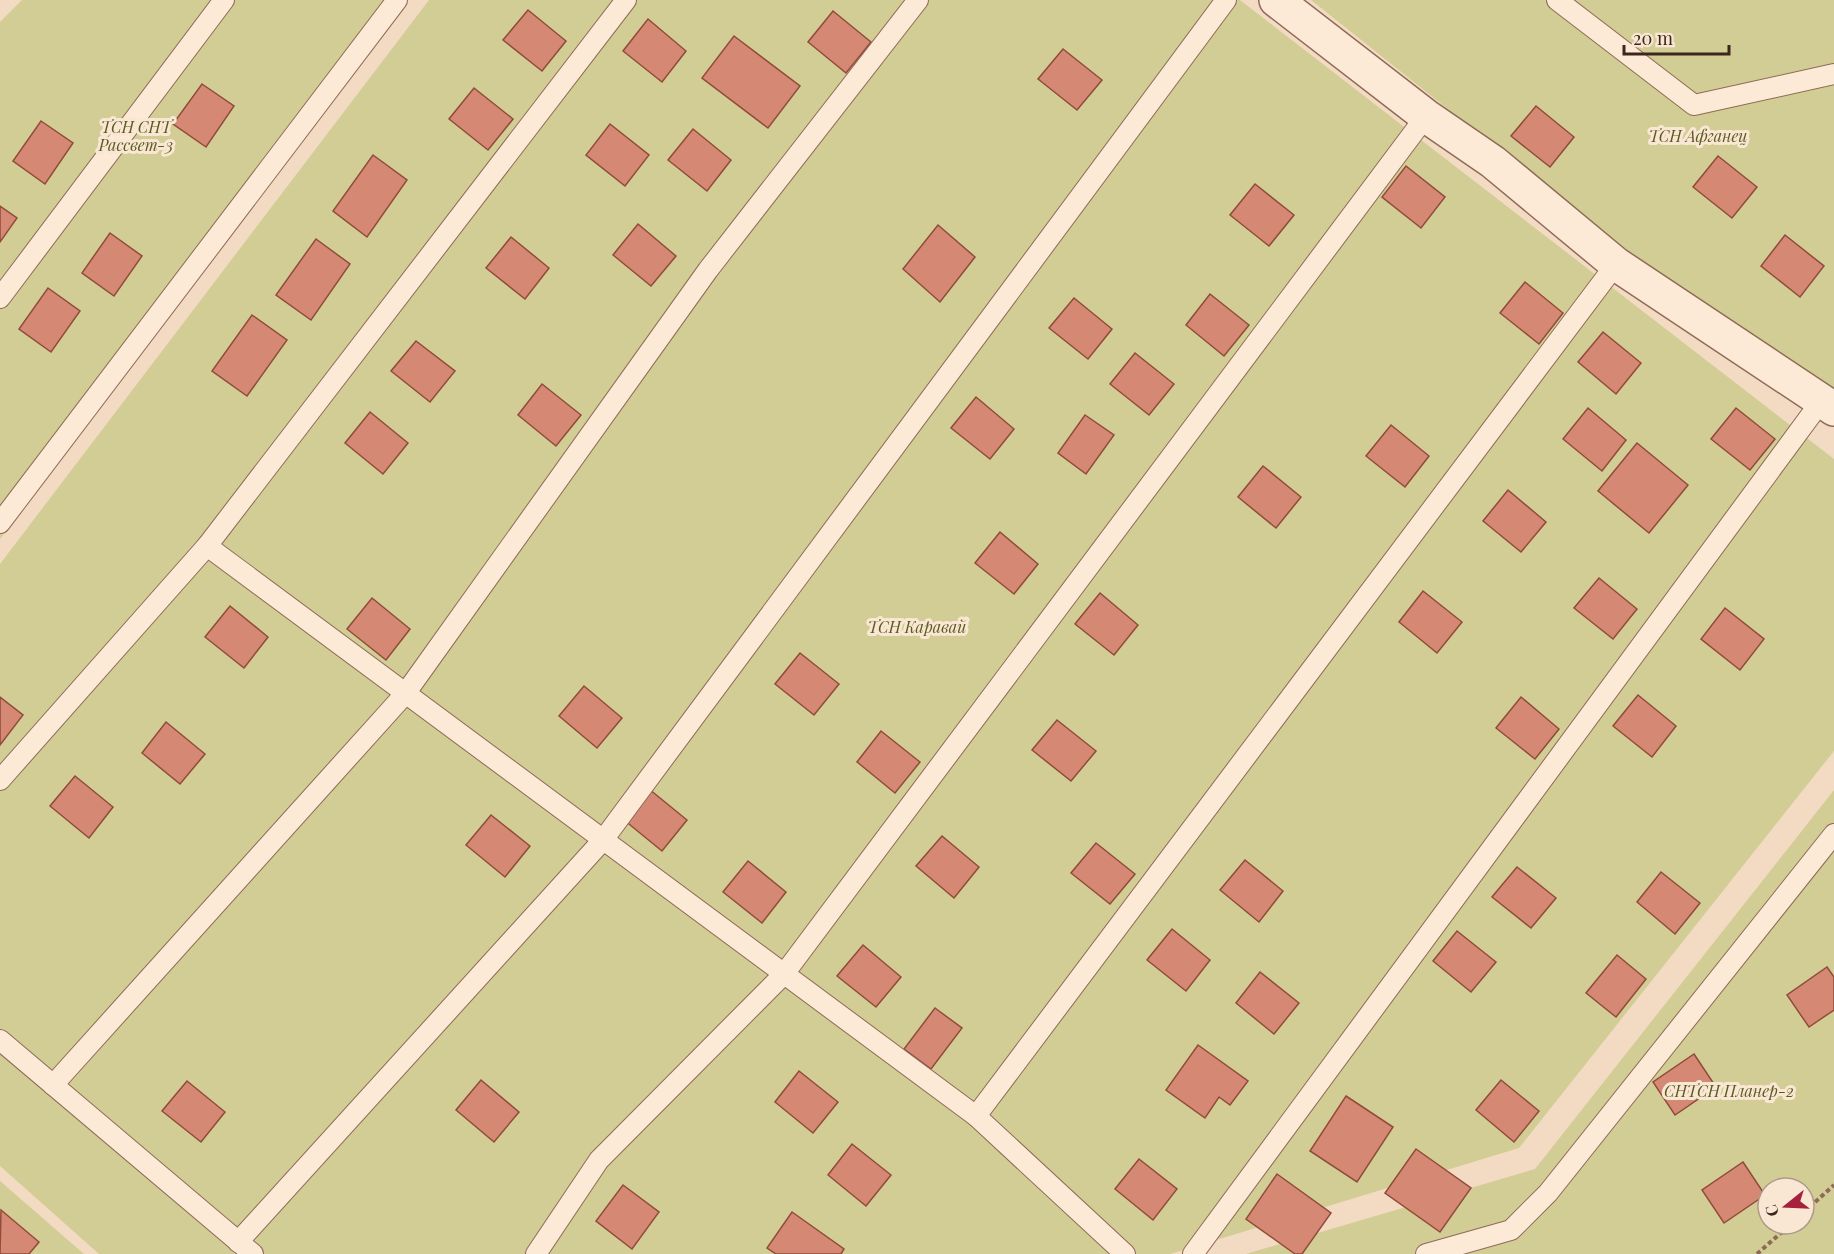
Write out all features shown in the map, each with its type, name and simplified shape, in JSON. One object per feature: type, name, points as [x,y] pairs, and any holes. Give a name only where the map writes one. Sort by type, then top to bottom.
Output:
[{"type":"street","points":[[1276,0],[1426,116],[1493,162],[1616,264],[1828,405]]},
{"type":"lane","points":[[0,298],[224,0]]},
{"type":"lane","points":[[0,523],[397,0]]},
{"type":"lane","points":[[0,780],[207,546],[626,0]]},
{"type":"lane","points":[[52,1085],[405,694],[708,270],[918,0]]},
{"type":"lane","points":[[0,1041],[245,1248],[603,840],[1227,0]]},
{"type":"lane","points":[[1557,0],[1694,105],[1834,75]]},
{"type":"lane","points":[[536,1254],[599,1160],[784,974],[1426,116]]},
{"type":"lane","points":[[976,1116],[1616,264]]},
{"type":"lane","points":[[1193,1254],[1828,405]]},
{"type":"lane","points":[[207,546],[976,1116],[1125,1254]]},
{"type":"lane","points":[[1426,1254],[1510,1230],[1548,1193],[1834,834]]},
{"type":"path","points":[[1816,1201],[1834,1185]]},
{"type":"path","points":[[1757,1254],[1777,1236]]},
{"type":"green space","name":"ТСН СНТ Рассвет-3","points":[[22,0],[408,0],[0,539],[0,22]]},
{"type":"green space","name":"ТСН Каравай","points":[[429,0],[1240,0],[1834,459],[1834,751],[1519,1148],[1170,1254],[99,1254],[0,1166],[0,564]]},
{"type":"green space","name":"ТСН Афганец","points":[[1311,0],[1834,0],[1834,417]]},
{"type":"green space","name":"СНТСН Планер-2","points":[[1834,790],[1834,1254],[1246,1254],[1535,1169]]},
{"type":"green space","points":[[0,1181],[84,1254],[0,1254]]},
{"type":"building","points":[[528,10],[566,41],[542,71],[503,40]]},
{"type":"building","points":[[833,11],[871,42],[846,73],[808,42]]},
{"type":"building","points":[[648,19],[686,51],[662,82],[623,51]]},
{"type":"building","points":[[734,36],[800,86],[768,128],[702,78]]},
{"type":"building","points":[[1063,49],[1102,80],[1077,110],[1038,79]]},
{"type":"building","points":[[202,84],[234,106],[206,147],[173,124]]},
{"type":"building","points":[[474,88],[513,119],[488,150],[449,119]]},
{"type":"building","points":[[1536,106],[1574,137],[1550,167],[1511,136]]},
{"type":"building","points":[[41,121],[73,143],[45,184],[13,161]]},
{"type":"building","points":[[610,124],[649,155],[625,186],[586,155]]},
{"type":"building","points":[[693,129],[731,160],[707,191],[668,160]]},
{"type":"building","points":[[373,155],[407,180],[367,237],[333,211]]},
{"type":"building","points":[[1718,156],[1757,187],[1732,218],[1693,187]]},
{"type":"building","points":[[1406,166],[1445,197],[1421,228],[1382,197]]},
{"type":"building","points":[[1255,184],[1294,215],[1269,246],[1230,215]]},
{"type":"building","points":[[0,206],[17,218],[0,242]]},
{"type":"building","points":[[638,224],[676,256],[651,286],[613,255]]},
{"type":"building","points":[[938,225],[975,257],[940,302],[903,269]]},
{"type":"building","points":[[110,233],[142,256],[114,296],[82,273]]},
{"type":"building","points":[[1785,235],[1824,266],[1800,297],[1761,266]]},
{"type":"building","points":[[511,237],[549,268],[525,299],[486,268]]},
{"type":"building","points":[[316,239],[350,264],[311,320],[276,295]]},
{"type":"building","points":[[1525,282],[1563,313],[1539,344],[1500,313]]},
{"type":"building","points":[[48,288],[80,311],[51,352],[19,329]]},
{"type":"building","points":[[1210,294],[1249,325],[1224,356],[1186,325]]},
{"type":"building","points":[[1074,298],[1112,329],[1088,359],[1049,328]]},
{"type":"building","points":[[252,315],[287,340],[247,396],[212,371]]},
{"type":"building","points":[[1603,332],[1641,363],[1616,394],[1578,362]]},
{"type":"building","points":[[416,341],[455,371],[430,402],[391,371]]},
{"type":"building","points":[[1135,353],[1174,384],[1149,415],[1110,384]]},
{"type":"building","points":[[542,384],[581,415],[556,446],[518,415]]},
{"type":"building","points":[[976,397],[1014,429],[990,459],[951,428]]},
{"type":"building","points":[[1588,408],[1626,440],[1602,471],[1563,439]]},
{"type":"building","points":[[1736,408],[1775,439],[1750,470],[1711,439]]},
{"type":"building","points":[[370,412],[408,443],[383,474],[345,443]]},
{"type":"building","points":[[1085,415],[1114,435],[1086,474],[1058,453]]},
{"type":"building","points":[[1391,425],[1429,456],[1405,487],[1366,456]]},
{"type":"building","points":[[1637,443],[1688,485],[1649,533],[1598,491]]},
{"type":"building","points":[[1263,466],[1301,497],[1276,528],[1238,497]]},
{"type":"building","points":[[1508,490],[1546,522],[1521,552],[1483,521]]},
{"type":"building","points":[[1000,532],[1038,564],[1014,594],[975,563]]},
{"type":"building","points":[[1599,578],[1637,609],[1613,639],[1574,608]]},
{"type":"building","points":[[1423,591],[1462,622],[1437,653],[1399,622]]},
{"type":"building","points":[[1100,593],[1138,625],[1114,655],[1075,624]]},
{"type":"building","points":[[372,598],[410,629],[386,660],[347,629]]},
{"type":"building","points":[[230,606],[268,637],[244,668],[205,637]]},
{"type":"building","points":[[1725,608],[1764,639],[1740,670],[1701,639]]},
{"type":"building","points":[[800,653],[839,684],[814,715],[775,684]]},
{"type":"building","points":[[584,686],[622,718],[597,748],[559,716]]},
{"type":"building","points":[[1638,695],[1676,726],[1652,757],[1613,726]]},
{"type":"building","points":[[0,697],[23,715],[0,745]]},
{"type":"building","points":[[1521,697],[1559,729],[1535,759],[1496,728]]},
{"type":"building","points":[[1057,720],[1096,751],[1071,781],[1032,750]]},
{"type":"building","points":[[166,722],[205,754],[180,784],[142,753]]},
{"type":"building","points":[[881,731],[920,762],[895,793],[857,762]]},
{"type":"building","points":[[75,776],[113,807],[89,838],[50,806]]},
{"type":"building","points":[[649,789],[687,820],[662,851],[624,820]]},
{"type":"building","points":[[491,815],[530,846],[505,877],[466,845]]},
{"type":"building","points":[[942,836],[979,867],[954,898],[916,866]]},
{"type":"building","points":[[1096,843],[1135,874],[1110,904],[1071,873]]},
{"type":"building","points":[[1245,860],[1283,891],[1259,922],[1220,890]]},
{"type":"building","points":[[748,861],[786,892],[762,923],[723,892]]},
{"type":"building","points":[[1517,867],[1556,898],[1531,928],[1492,897]]},
{"type":"building","points":[[1661,872],[1700,903],[1675,934],[1637,902]]},
{"type":"building","points":[[1172,929],[1210,960],[1186,991],[1147,960]]},
{"type":"building","points":[[1457,931],[1496,962],[1471,992],[1433,961]]},
{"type":"building","points":[[863,945],[901,977],[876,1007],[837,976]]},
{"type":"building","points":[[1617,955],[1646,979],[1616,1017],[1586,993]]},
{"type":"building","points":[[1827,967],[1834,977],[1834,1010],[1809,1027],[1787,995]]},
{"type":"building","points":[[1260,972],[1299,1003],[1274,1034],[1236,1003]]},
{"type":"building","points":[[935,1008],[962,1028],[931,1069],[904,1049]]},
{"type":"building","points":[[1198,1045],[1248,1081],[1230,1105],[1219,1097],[1205,1118],[1166,1090]]},
{"type":"building","points":[[1694,1054],[1716,1087],[1675,1115],[1653,1082]]},
{"type":"building","points":[[799,1071],[838,1102],[813,1133],[775,1102]]},
{"type":"building","points":[[481,1080],[519,1112],[494,1142],[456,1110]]},
{"type":"building","points":[[1501,1080],[1539,1111],[1514,1142],[1476,1110]]},
{"type":"building","points":[[187,1081],[225,1112],[201,1142],[162,1111]]},
{"type":"building","points":[[1346,1096],[1393,1127],[1357,1182],[1310,1151]]},
{"type":"building","points":[[852,1144],[891,1175],[866,1206],[828,1175]]},
{"type":"building","points":[[1416,1149],[1471,1188],[1440,1232],[1385,1193]]},
{"type":"building","points":[[1139,1159],[1177,1189],[1153,1220],[1115,1189]]},
{"type":"building","points":[[1743,1162],[1756,1182],[1756,1201],[1724,1223],[1702,1190]]},
{"type":"building","points":[[1277,1174],[1331,1213],[1302,1254],[1295,1254],[1246,1219]]},
{"type":"building","points":[[623,1185],[659,1212],[632,1249],[596,1221]]},
{"type":"building","points":[[1,1210],[39,1242],[29,1254],[0,1254]]},
{"type":"building","points":[[792,1212],[844,1249],[841,1254],[776,1254],[767,1248]]}]
